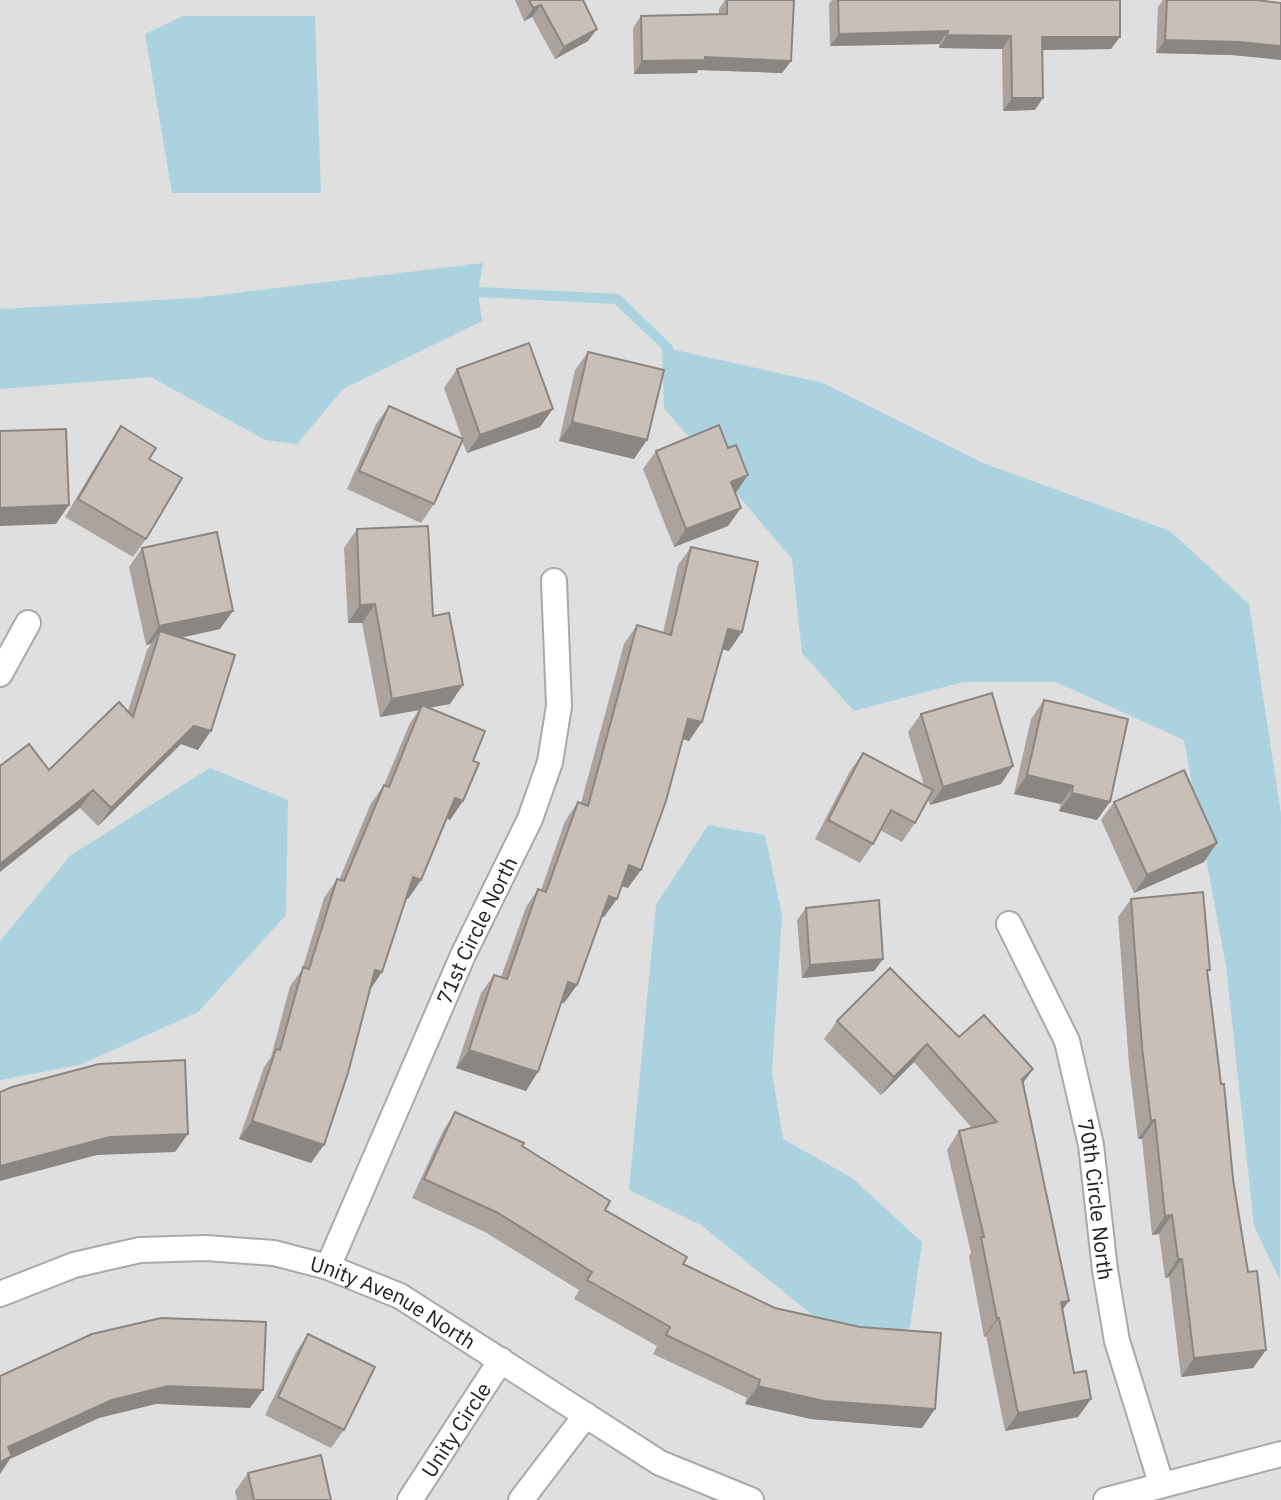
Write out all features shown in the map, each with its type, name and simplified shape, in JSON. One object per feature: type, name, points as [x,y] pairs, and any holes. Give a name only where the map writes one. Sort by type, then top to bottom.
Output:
[{"type":"street","name":"71st Circle North","points":[[328,1267],[468,944],[530,819],[550,762],[559,706],[554,581]]},
{"type":"street","points":[[0,674],[28,623]]},
{"type":"street","name":"70th Circle North","points":[[1009,924],[1067,1041],[1091,1145],[1105,1270],[1117,1341],[1161,1483]]},
{"type":"street","name":"Unity Avenue North","points":[[0,1294],[74,1265],[140,1250],[206,1248],[274,1253],[328,1267],[400,1296],[660,1463],[751,1500]]},
{"type":"street","name":"Unity Circle","points":[[410,1500],[501,1360]]},
{"type":"street","points":[[520,1500],[586,1415]]},
{"type":"street","points":[[1106,1500],[1161,1483],[1281,1454]]},
{"type":"shaded area","points":[[0,0],[1281,0],[1281,1500],[0,1500]]},
{"type":"water","points":[[183,16],[315,16],[321,193],[172,193],[145,34]]},
{"type":"water","points":[[483,263],[478,292],[482,321],[343,389],[297,444],[265,440],[151,377],[0,389],[0,309],[195,298]]},
{"type":"water","points":[[662,347],[823,383],[983,463],[1170,531],[1249,604],[1281,814],[1280,1280],[1254,1226],[1226,966],[1184,740],[1056,682],[963,682],[854,711],[802,653],[792,559],[664,408]]},
{"type":"water","points":[[210,768],[288,800],[286,915],[198,1012],[80,1065],[0,1080],[0,941],[71,855]]},
{"type":"water","points":[[708,825],[765,835],[782,915],[772,1073],[783,1139],[852,1178],[922,1242],[910,1328],[842,1339],[701,1225],[629,1190],[656,905]]},
{"type":"building","points":[[529,0],[583,0],[597,29],[564,47],[541,5],[533,8]]},
{"type":"building","points":[[727,0],[794,0],[791,61],[705,57],[705,60],[642,61],[641,16],[727,14]]},
{"type":"building","points":[[838,0],[1120,0],[1120,37],[1042,37],[1043,98],[1012,98],[1011,36],[947,35],[948,31],[839,34]]},
{"type":"building","points":[[1167,0],[1256,0],[1281,3],[1281,46],[1165,40]]},
{"type":"building","points":[[529,343],[553,409],[480,435],[457,369]]},
{"type":"building","points":[[588,352],[664,370],[647,440],[572,422]]},
{"type":"building","points":[[389,406],[463,439],[434,504],[359,471]]},
{"type":"building","points":[[719,425],[728,448],[736,445],[748,475],[731,482],[741,508],[686,529],[656,451]]},
{"type":"building","points":[[121,426],[156,448],[149,459],[182,478],[146,539],[78,499]]},
{"type":"building","points":[[66,429],[69,505],[0,508],[0,431]]},
{"type":"building","points":[[428,526],[433,616],[449,613],[463,685],[392,699],[375,604],[360,605],[357,529]]},
{"type":"building","points":[[217,532],[233,611],[159,626],[142,548]]},
{"type":"building","points":[[691,547],[758,562],[742,632],[728,629],[702,722],[688,719],[666,801],[641,870],[629,865],[617,899],[609,896],[577,985],[568,982],[538,1072],[469,1050],[494,975],[507,979],[538,889],[546,892],[578,802],[588,806],[637,625],[671,635]]},
{"type":"building","points":[[160,631],[235,655],[211,731],[194,726],[111,808],[93,790],[0,864],[0,766],[29,744],[49,770],[119,702],[133,717]]},
{"type":"building","points":[[992,693],[1013,766],[943,787],[921,714]]},
{"type":"building","points":[[1044,700],[1128,719],[1110,802],[1072,793],[1073,786],[1027,775]]},
{"type":"building","points":[[422,705],[485,731],[473,761],[479,763],[463,801],[455,798],[421,880],[413,877],[382,972],[375,970],[348,1073],[324,1145],[252,1121],[276,1049],[280,1050],[303,967],[309,969],[337,879],[344,881],[384,785],[389,787]]},
{"type":"building","points":[[863,753],[933,790],[915,823],[891,810],[873,844],[828,820]]},
{"type":"building","points":[[1184,770],[1217,843],[1147,875],[1114,802]]},
{"type":"building","points":[[1203,892],[1210,970],[1207,970],[1221,1084],[1224,1084],[1233,1179],[1248,1272],[1257,1271],[1266,1350],[1194,1358],[1182,1259],[1178,1259],[1172,1215],[1165,1216],[1155,1120],[1151,1121],[1142,1047],[1131,899]]},
{"type":"building","points":[[879,900],[883,959],[810,965],[806,908]]},
{"type":"building","points":[[890,968],[959,1037],[984,1015],[1033,1069],[1022,1079],[1069,1301],[1061,1302],[1074,1373],[1086,1371],[1091,1399],[1018,1413],[981,1237],[984,1237],[959,1131],[997,1122],[927,1044],[894,1077],[837,1021]]},
{"type":"building","points":[[185,1060],[188,1134],[110,1137],[0,1166],[0,1092],[99,1064]]},
{"type":"building","points":[[455,1112],[524,1143],[522,1146],[610,1201],[605,1210],[687,1257],[683,1264],[775,1308],[860,1327],[941,1333],[935,1409],[824,1401],[758,1386],[760,1380],[666,1335],[670,1327],[587,1280],[592,1272],[498,1213],[424,1179]]},
{"type":"building","points":[[161,1318],[266,1322],[263,1390],[168,1386],[112,1400],[8,1447],[12,1456],[0,1462],[0,1376],[92,1334]]},
{"type":"building","points":[[308,1334],[375,1367],[344,1430],[278,1397]]},
{"type":"building","points":[[321,1455],[331,1500],[254,1500],[248,1473]]},
{"type":"waterway","points":[[478,292],[617,299],[668,348]]}]
